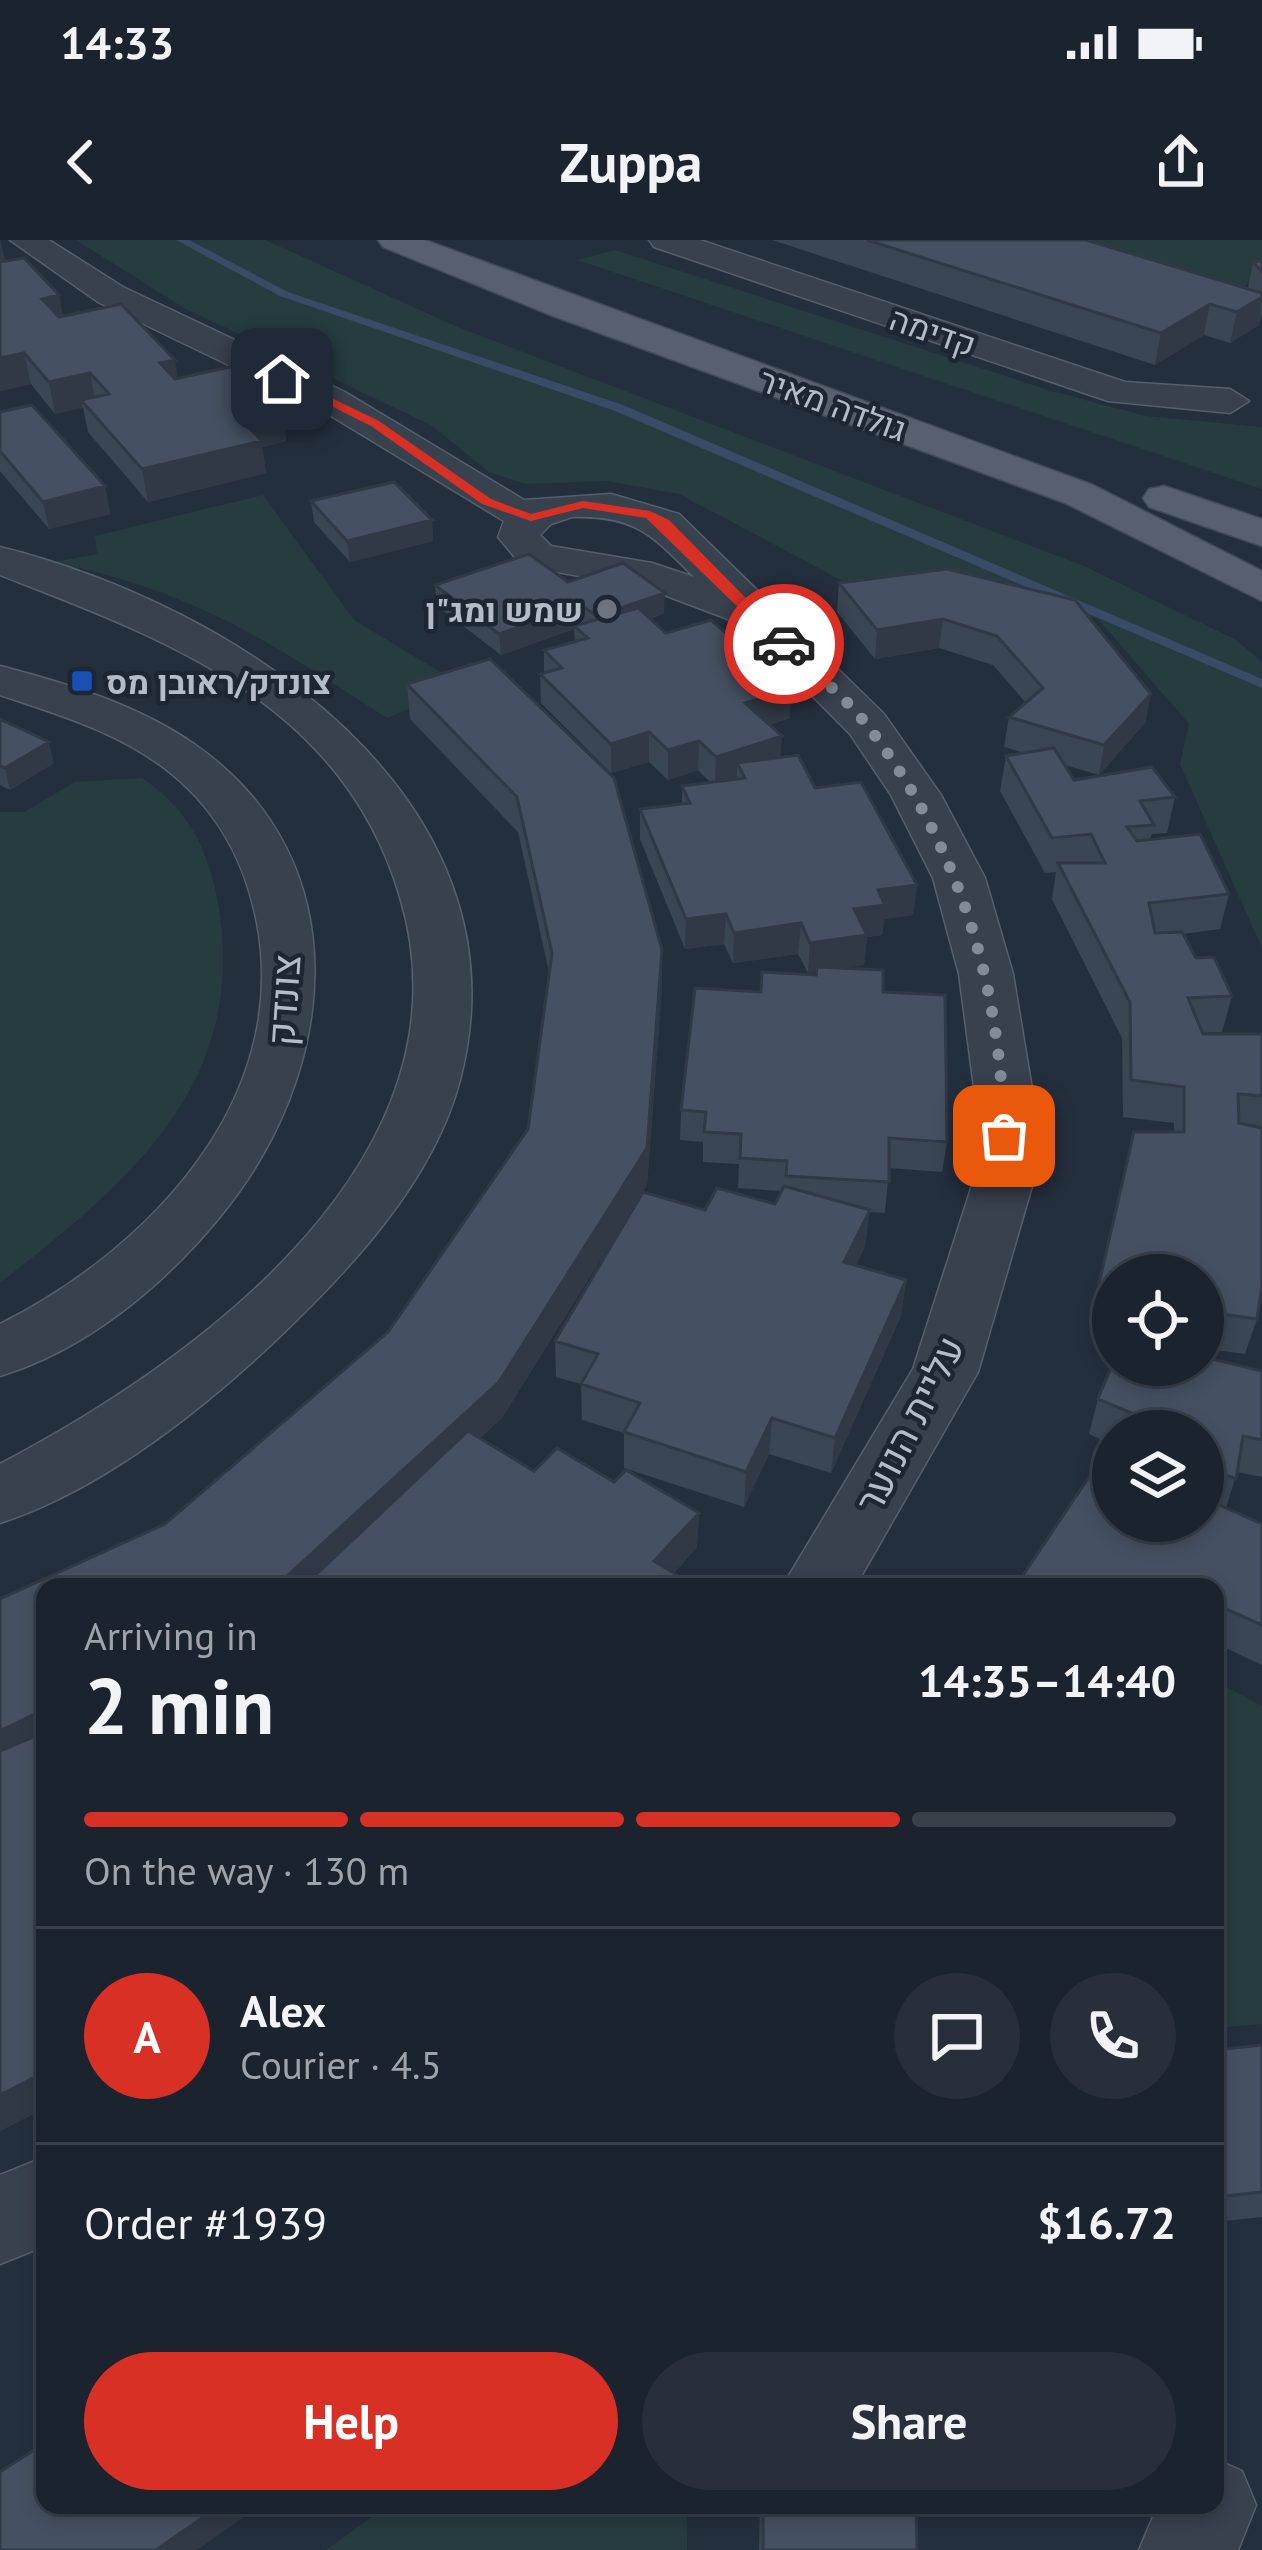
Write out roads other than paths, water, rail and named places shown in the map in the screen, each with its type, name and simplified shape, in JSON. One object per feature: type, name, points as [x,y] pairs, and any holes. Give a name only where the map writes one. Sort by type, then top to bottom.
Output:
[{"type":"main road","name":"גולדה מאיר","points":[[395,240],[566,308],[1079,494],[1254,588]]},
{"type":"main road","name":"גולדה מאיר","points":[[452,240],[1262,533]]},
{"type":"street","points":[[27,240],[112,298],[375,423],[486,502],[531,518]]},
{"type":"street","name":"קדימה","points":[[667,240],[1121,393],[1217,400],[1232,372],[1253,363]]},
{"type":"street","name":"עליית הנוער","points":[[754,614],[652,576],[537,557],[520,537],[531,518],[583,504],[650,515],[664,523],[867,724],[916,795],[959,878],[986,974],[1004,1095],[1005,1176],[946,1372],[823,1578]]},
{"type":"street","points":[[0,560],[186,634],[240,666],[328,734],[407,835],[439,940],[440,1005],[431,1074],[411,1131],[358,1210],[284,1295],[175,1386],[58,1467],[0,1496]]},
{"type":"street","name":"צונדק","points":[[0,680],[143,732],[181,756],[220,793],[272,878],[288,927],[290,982],[286,1039],[270,1095],[187,1216],[82,1307],[0,1352]]},
{"type":"street","points":[[0,2220],[36,2205]]},
{"type":"waterway","points":[[181,240],[284,294],[619,408],[1262,684]]},
{"type":"place","name":"שמש ומג\"ן","points":[[607,609]]},
{"type":"place","name":"צונדק/ראובן מס","points":[[82,681]]}]
